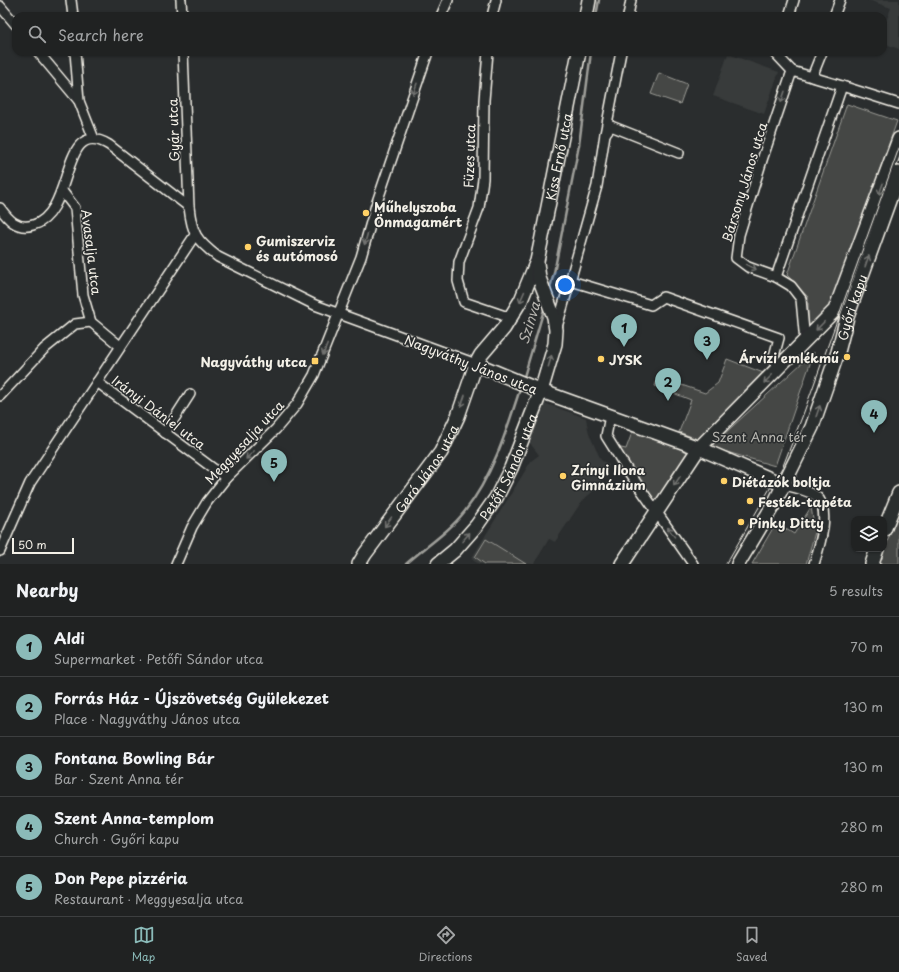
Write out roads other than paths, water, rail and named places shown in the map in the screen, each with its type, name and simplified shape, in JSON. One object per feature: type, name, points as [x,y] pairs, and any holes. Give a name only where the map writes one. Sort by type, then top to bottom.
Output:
[{"type":"street","points":[[72,0],[73,12]]},
{"type":"street","points":[[181,0],[182,12]]},
{"type":"street","points":[[443,12],[448,0]]},
{"type":"street","points":[[493,12],[496,0]]},
{"type":"street","points":[[587,12],[589,0]]},
{"type":"street","points":[[629,12],[631,0]]},
{"type":"street","points":[[790,12],[794,0]]},
{"type":"street","points":[[836,12],[840,0]]},
{"type":"street","points":[[0,6],[12,20]]},
{"type":"street","points":[[41,56],[79,101]]},
{"type":"street","points":[[75,56],[79,101],[94,139]]},
{"type":"street","name":"Gyár utca","points":[[183,56],[189,207]]},
{"type":"street","name":"Meggyesalja utca","points":[[176,564],[192,527],[207,502],[226,478],[276,429],[297,404],[314,375],[361,257],[376,205],[427,56]]},
{"type":"street","name":"Füzes utca","points":[[488,56],[484,100],[483,178],[479,208],[458,262],[458,281],[464,302],[511,318]]},
{"type":"street","name":"Kiss Ernő utca","points":[[476,364],[481,355],[511,318],[522,300],[537,261],[578,56]]},
{"type":"street","points":[[556,330],[597,186],[605,134],[620,56]]},
{"type":"street","points":[[778,56],[792,71],[899,104]]},
{"type":"street","points":[[812,77],[820,56]]},
{"type":"street","name":"Bársony János utca","points":[[792,71],[739,234],[736,258],[748,267],[776,277],[791,286],[801,299],[805,342]]},
{"type":"street","points":[[776,277],[842,86]]},
{"type":"street","points":[[605,134],[611,126],[679,153]]},
{"type":"street","points":[[0,208],[9,220],[27,227],[44,220],[54,208],[62,191],[74,151],[86,140],[94,139],[101,140],[110,145],[189,207]]},
{"type":"street","name":"Győri kapu","points":[[805,342],[835,310],[899,139]]},
{"type":"street","name":"Győri kapu","points":[[738,564],[784,485],[812,427],[838,352],[847,318],[899,173]]},
{"type":"street","name":"Avasalja utca","points":[[62,191],[75,208],[83,295],[91,322]]},
{"type":"street","name":"Nagyváthy János utca","points":[[189,207],[195,235],[204,247],[218,257],[315,305],[476,364],[537,389],[699,448],[784,485]]},
{"type":"street","points":[[0,550],[30,483],[195,235]]},
{"type":"street","name":"Kiss Ernő utca","points":[[537,261],[539,278],[554,317]]},
{"type":"street","points":[[571,281],[651,305],[662,297],[780,338],[773,360],[780,367]]},
{"type":"street","name":"Petőfi Sándor utca","points":[[438,564],[459,545],[476,525],[496,498],[511,468],[537,389],[555,344],[556,330],[554,317]]},
{"type":"street","points":[[0,396],[44,349],[75,324],[91,322],[120,346]]},
{"type":"street","points":[[622,564],[699,448],[805,342]]},
{"type":"street","name":"Geró János utca","points":[[359,564],[441,452],[458,416],[476,364]]},
{"type":"street","name":"Irányi Dániel utca","points":[[96,382],[226,478]]},
{"type":"street","points":[[165,433],[190,394]]},
{"type":"street","points":[[610,416],[606,436],[656,512],[693,564]]},
{"type":"street","points":[[784,485],[816,496],[824,512],[819,546],[814,564]]},
{"type":"street","points":[[887,523],[899,493]]},
{"type":"street","points":[[872,564],[876,552]]},
{"type":"waterway","name":"Szinva","points":[[597,12],[599,0]]},
{"type":"waterway","name":"Szinva","points":[[549,292],[579,145],[590,56]]},
{"type":"waterway","name":"Szinva","points":[[523,380],[545,306]]},
{"type":"waterway","name":"Szinva","points":[[406,564],[452,526],[475,497],[484,483],[498,452],[521,386]]},
{"type":"tram line","points":[[726,564],[783,466],[804,412],[899,148]]},
{"type":"place","name":"Műhelyszoba Önmagamért","points":[[366,213]]},
{"type":"place","name":"Gumiszerviz és autómosó","points":[[248,247]]},
{"type":"place","name":"Aldi","points":[[624,347]]},
{"type":"place","name":"Árvízi emlékmű","points":[[847,357]]},
{"type":"place","name":"JYSK","points":[[601,359]]},
{"type":"place","name":"Fontana Bowling Bár","points":[[707,360]]},
{"type":"place","name":"Nagyváthy utca","points":[[315,361]]},
{"type":"place","name":"Forrás Ház - Újszövetség Gyülekezet","points":[[668,401]]},
{"type":"place","name":"Szent Anna-templom","points":[[874,433]]},
{"type":"place","name":"Zrínyi Ilona Gimnázium","points":[[563,476]]},
{"type":"place","name":"Diétázók boltja","points":[[724,481]]},
{"type":"place","name":"Don Pepe pizzéria","points":[[274,482]]},
{"type":"place","name":"Festék-tapéta","points":[[750,501]]},
{"type":"place","name":"Pinky Ditty","points":[[741,522]]},
{"type":"park label","name":"Szent Anna tér","points":[[759,436]]}]
